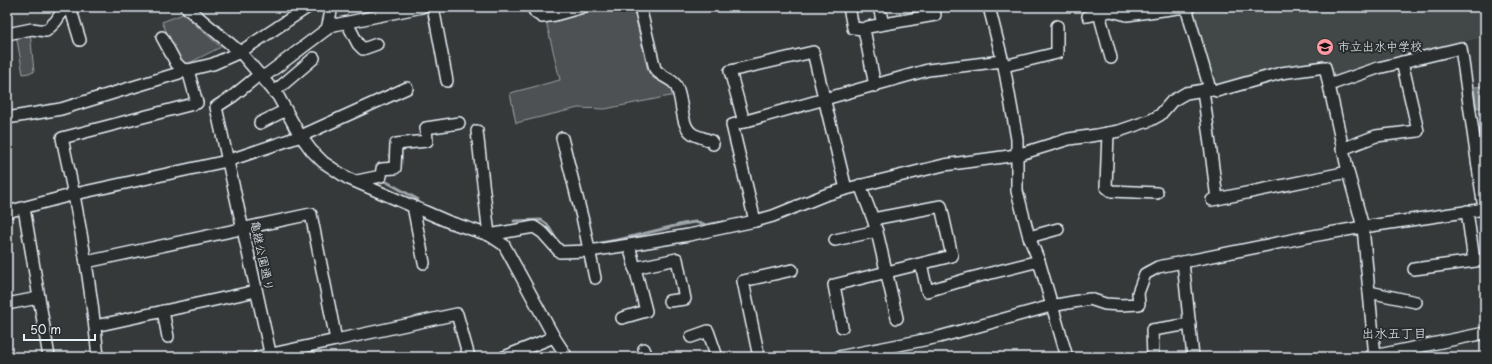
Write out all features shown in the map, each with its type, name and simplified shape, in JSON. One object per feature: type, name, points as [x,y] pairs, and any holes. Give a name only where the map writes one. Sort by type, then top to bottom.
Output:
[{"type":"street","points":[[7,34],[32,29],[46,31],[56,21],[65,7]]},
{"type":"street","points":[[70,7],[80,40]]},
{"type":"street","points":[[186,7],[240,52],[278,96],[301,136],[311,150],[323,162],[342,174],[357,181],[449,222],[488,235],[504,245],[554,337],[567,357]]},
{"type":"street","points":[[7,118],[61,109],[179,73],[185,69],[213,64],[240,52],[308,7]]},
{"type":"street","points":[[327,29],[332,7]]},
{"type":"street","points":[[98,357],[86,262],[75,194],[62,138],[197,103],[216,107],[239,92],[260,75],[266,76],[334,25],[422,7]]},
{"type":"street","points":[[433,7],[447,81]]},
{"type":"street","points":[[532,7],[536,13],[542,17],[555,15],[582,7]]},
{"type":"street","points":[[640,7],[655,69],[660,75],[669,79],[674,84],[678,92],[684,119],[688,129],[693,134],[711,140],[713,144]]},
{"type":"street","points":[[849,7],[853,28],[864,29],[883,24],[935,15],[933,7]]},
{"type":"street","points":[[879,7],[883,24]]},
{"type":"street","points":[[989,7],[1003,63],[1017,139],[1017,191],[1029,237],[1039,261],[1067,357]]},
{"type":"street","points":[[1088,16],[1111,11],[1127,15],[1186,7],[1207,89],[1214,200],[1348,172]]},
{"type":"street","points":[[1099,13],[1111,58]]},
{"type":"street","points":[[347,23],[358,44],[363,49],[377,44]]},
{"type":"street","points":[[755,221],[732,124],[875,86],[928,70],[1003,63],[1057,54],[1057,26]]},
{"type":"street","points":[[864,29],[875,86]]},
{"type":"street","points":[[162,38],[176,63],[185,69],[197,103]]},
{"type":"street","points":[[838,357],[860,355],[939,337],[1051,306],[1090,299],[1105,304],[1139,304],[1138,293],[1145,274],[1158,267],[1363,227],[1485,209],[1461,48],[1378,68],[1329,85]]},
{"type":"street","points":[[744,122],[730,71],[813,52],[846,189]]},
{"type":"street","points":[[274,92],[314,58]]},
{"type":"street","points":[[1342,149],[1376,136],[1418,131],[1402,62]]},
{"type":"street","points":[[488,235],[534,227],[543,233],[560,252],[589,251],[755,221],[860,185],[944,165],[1017,155],[1069,139],[1108,133],[1151,120],[1160,115],[1172,102],[1186,94],[1207,89],[1217,91],[1281,73],[1325,67],[1342,149],[1363,227],[1373,356],[1485,333]]},
{"type":"street","points":[[7,212],[75,194],[227,161],[301,136],[407,88]]},
{"type":"street","name":"亀継公園通り","points":[[216,107],[271,356]]},
{"type":"street","points":[[260,123],[286,110]]},
{"type":"street","points":[[357,181],[381,176],[382,169],[395,168],[396,144],[427,141],[426,128],[459,124]]},
{"type":"street","points":[[477,132],[488,235]]},
{"type":"street","points":[[1108,133],[1106,187],[1110,191],[1157,193]]},
{"type":"street","points":[[562,138],[583,221],[595,278]]},
{"type":"street","points":[[860,185],[874,219],[897,318]]},
{"type":"street","points":[[413,206],[424,263]]},
{"type":"street","points":[[842,327],[834,285],[952,256],[941,206],[874,219]]},
{"type":"street","points":[[24,208],[49,357]]},
{"type":"street","points":[[1414,269],[1478,260],[1467,211]]},
{"type":"street","points":[[86,262],[311,214],[336,340]]},
{"type":"street","points":[[1029,237],[1058,229]]},
{"type":"street","points":[[835,240],[877,231]]},
{"type":"street","points":[[622,318],[646,311],[628,245]]},
{"type":"street","points":[[634,268],[678,259],[685,299],[669,301]]},
{"type":"street","points":[[920,264],[927,291],[1039,261]]},
{"type":"street","points":[[1183,262],[1193,357]]},
{"type":"street","points":[[759,357],[743,281],[792,270]]},
{"type":"street","points":[[95,326],[256,291]]},
{"type":"street","points":[[1369,292],[1416,302]]},
{"type":"street","points":[[7,304],[38,298]]},
{"type":"street","points":[[163,311],[168,337]]},
{"type":"street","points":[[258,357],[271,356],[336,340],[457,314],[469,357]]},
{"type":"street","points":[[1153,357],[1152,330],[1190,324]]},
{"type":"street","points":[[691,337],[708,331],[717,357]]},
{"type":"street","points":[[504,357],[554,337]]},
{"type":"shaded area","points":[[607,7],[633,7],[648,71],[653,78],[669,85],[675,95],[605,109],[578,108],[516,123],[510,93],[560,80],[546,21]]},
{"type":"shaded area","name":"市立出水中学校","points":[[1191,7],[1485,7],[1485,37],[1457,43],[1437,51],[1332,81],[1328,64],[1216,86],[1196,27]]},
{"type":"shaded area","points":[[183,14],[221,47],[187,64],[180,62],[162,22]]},
{"type":"shaded area","points":[[30,31],[34,72],[23,74],[16,34]]},
{"type":"shaded area","points":[[1484,86],[1485,107],[1477,108],[1474,87]]},
{"type":"waterway","points":[[288,126],[296,141],[303,147]]},
{"type":"waterway","points":[[375,183],[385,181],[417,199]]},
{"type":"waterway","points":[[514,221],[541,220],[547,224],[557,241]]},
{"type":"waterway","points":[[590,245],[683,224],[695,222],[706,225],[723,222]]},
{"type":"waterway","points":[[460,231],[479,237]]},
{"type":"place","name":"市立出水中学校","points":[[1325,47]]},
{"type":"district","name":"出水五丁目","points":[[1394,333]]}]
